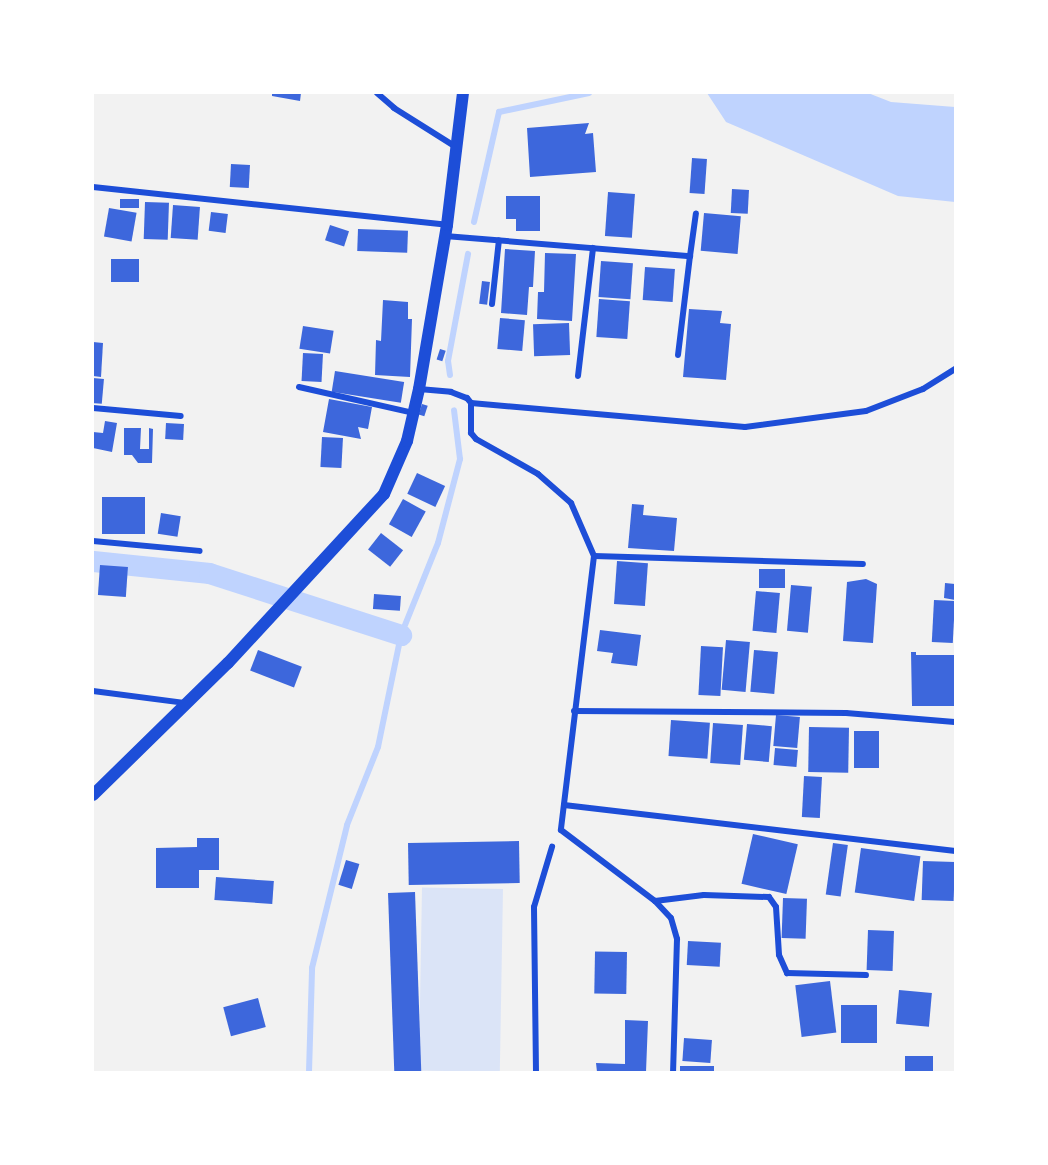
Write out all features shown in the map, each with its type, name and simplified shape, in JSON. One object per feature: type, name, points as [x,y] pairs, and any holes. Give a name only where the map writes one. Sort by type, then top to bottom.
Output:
[{"type":"main road","points":[[93,795],[228,663],[286,597],[384,494],[407,441],[419,389],[446,231],[463,93]]},
{"type":"street","points":[[377,93],[394,108],[457,148]]},
{"type":"street","points":[[93,187],[446,231],[499,240],[690,256]]},
{"type":"street","points":[[678,355],[696,213]]},
{"type":"street","points":[[492,304],[499,240]]},
{"type":"street","points":[[578,376],[593,248]]},
{"type":"street","points":[[419,389],[463,395],[471,403],[745,427],[866,411],[923,389],[955,369]]},
{"type":"street","points":[[299,387],[414,413]]},
{"type":"street","points":[[471,403],[471,433],[476,439],[538,474],[571,502],[594,556],[561,830],[655,901],[671,918],[676,939],[673,1072]]},
{"type":"street","points":[[93,408],[182,416]]},
{"type":"street","points":[[93,541],[200,551]]},
{"type":"street","points":[[594,556],[863,564]]},
{"type":"street","points":[[93,691],[186,703]]},
{"type":"street","points":[[574,711],[846,713],[955,722]]},
{"type":"street","points":[[564,805],[955,851]]},
{"type":"street","points":[[536,1072],[538,1034],[534,907],[552,847]]},
{"type":"street","points":[[655,901],[704,895],[769,897],[776,907],[779,955],[787,973],[866,975]]},
{"type":"shaded area","points":[[422,888],[503,889],[500,1072],[419,1071]]},
{"type":"water","points":[[707,93],[868,93],[891,102],[955,107],[955,202],[898,196],[726,122]]},
{"type":"building","points":[[272,93],[301,93],[300,101],[272,96]]},
{"type":"building","points":[[589,123],[585,134],[593,133],[596,172],[530,177],[527,128]]},
{"type":"building","points":[[692,158],[707,159],[705,194],[690,193]]},
{"type":"building","points":[[231,164],[250,165],[249,188],[230,187]]},
{"type":"building","points":[[732,189],[749,190],[748,214],[731,213]]},
{"type":"building","points":[[608,192],[635,194],[632,238],[605,236]]},
{"type":"building","points":[[506,196],[540,196],[540,231],[516,231],[516,219],[506,219]]},
{"type":"building","points":[[120,199],[139,199],[139,208],[120,208]]},
{"type":"building","points":[[145,202],[169,203],[168,240],[144,239]]},
{"type":"building","points":[[173,205],[200,207],[198,240],[171,238]]},
{"type":"building","points":[[109,208],[137,213],[132,241],[104,237]]},
{"type":"building","points":[[211,212],[228,214],[226,233],[209,231]]},
{"type":"building","points":[[704,213],[741,216],[738,254],[701,251]]},
{"type":"building","points":[[330,225],[349,231],[344,246],[325,240]]},
{"type":"building","points":[[358,229],[408,231],[407,253],[357,251]]},
{"type":"building","points":[[505,249],[535,251],[533,287],[529,287],[527,315],[501,313]]},
{"type":"building","points":[[545,253],[576,254],[572,321],[537,319],[538,292],[544,292]]},
{"type":"building","points":[[111,259],[139,259],[139,282],[111,282]]},
{"type":"building","points":[[601,261],[633,263],[630,299],[598,297]]},
{"type":"building","points":[[645,267],[675,269],[673,302],[643,300]]},
{"type":"building","points":[[482,281],[490,282],[487,305],[479,304]]},
{"type":"building","points":[[599,299],[630,301],[627,339],[596,337]]},
{"type":"building","points":[[383,300],[408,302],[408,319],[412,319],[410,377],[375,375],[376,340],[381,341]]},
{"type":"building","points":[[689,309],[722,311],[720,323],[731,324],[726,380],[683,377]]},
{"type":"building","points":[[500,318],[525,320],[522,351],[497,349]]},
{"type":"building","points":[[569,323],[570,355],[534,356],[533,324]]},
{"type":"building","points":[[303,326],[334,331],[330,354],[299,349]]},
{"type":"building","points":[[93,342],[103,343],[101,377],[93,376]]},
{"type":"building","points":[[440,349],[446,351],[442,361],[437,359]]},
{"type":"building","points":[[303,353],[323,354],[322,382],[302,381]]},
{"type":"building","points":[[335,371],[404,382],[401,403],[332,392]]},
{"type":"building","points":[[93,378],[104,379],[102,404],[93,403]]},
{"type":"building","points":[[329,399],[372,407],[368,429],[358,427],[361,439],[323,432]]},
{"type":"building","points":[[422,404],[428,406],[424,416],[419,414]]},
{"type":"building","points":[[105,421],[117,423],[112,452],[93,448],[93,432],[103,433]]},
{"type":"building","points":[[166,423],[184,424],[183,440],[165,439]]},
{"type":"building","points":[[124,428],[141,428],[140,449],[149,449],[149,428],[153,429],[152,463],[138,463],[132,455],[124,455]]},
{"type":"building","points":[[322,437],[343,438],[341,468],[320,467]]},
{"type":"building","points":[[417,473],[445,486],[435,507],[407,494]]},
{"type":"building","points":[[102,497],[145,497],[145,534],[102,534]]},
{"type":"building","points":[[403,499],[426,512],[412,537],[389,524]]},
{"type":"building","points":[[632,504],[644,505],[643,515],[677,518],[674,551],[628,548]]},
{"type":"building","points":[[161,513],[181,516],[177,537],[158,534]]},
{"type":"building","points":[[381,533],[403,550],[390,567],[368,550]]},
{"type":"building","points":[[617,561],[648,563],[645,606],[614,604]]},
{"type":"building","points":[[100,565],[128,567],[126,597],[98,595]]},
{"type":"building","points":[[759,569],[785,569],[785,588],[759,588]]},
{"type":"building","points":[[866,579],[877,584],[873,643],[843,641],[847,582]]},
{"type":"building","points":[[945,583],[955,584],[955,600],[944,598]]},
{"type":"building","points":[[791,585],[812,587],[808,633],[787,631]]},
{"type":"building","points":[[756,591],[780,593],[776,633],[753,631]]},
{"type":"building","points":[[374,594],[401,596],[400,611],[373,609]]},
{"type":"building","points":[[934,600],[955,601],[953,643],[932,642]]},
{"type":"building","points":[[600,630],[641,635],[637,666],[611,663],[613,653],[597,651]]},
{"type":"building","points":[[726,640],[750,642],[746,692],[722,690]]},
{"type":"building","points":[[701,646],[723,647],[720,696],[698,695]]},
{"type":"building","points":[[258,650],[302,667],[294,687],[250,671]]},
{"type":"building","points":[[754,650],[778,652],[774,694],[750,692]]},
{"type":"building","points":[[911,652],[916,652],[916,655],[955,655],[955,706],[912,706]]},
{"type":"building","points":[[776,715],[800,717],[797,748],[773,746]]},
{"type":"building","points":[[671,720],[710,723],[707,759],[668,756]]},
{"type":"building","points":[[713,723],[743,725],[740,765],[710,763]]},
{"type":"building","points":[[747,724],[772,726],[769,762],[744,760]]},
{"type":"building","points":[[809,727],[849,728],[848,773],[808,772]]},
{"type":"building","points":[[854,731],[879,731],[879,768],[854,768]]},
{"type":"building","points":[[775,748],[798,750],[796,767],[774,765]]},
{"type":"building","points":[[804,776],[822,777],[820,818],[802,817]]},
{"type":"building","points":[[753,834],[798,844],[786,894],[742,884]]},
{"type":"building","points":[[197,838],[219,838],[219,870],[199,870],[199,888],[156,888],[156,848],[197,847]]},
{"type":"building","points":[[519,841],[520,883],[409,885],[408,843]]},
{"type":"building","points":[[833,843],[848,845],[841,897],[826,894]]},
{"type":"building","points":[[861,848],[920,856],[914,901],[855,893]]},
{"type":"building","points":[[346,860],[359,864],[352,889],[338,885]]},
{"type":"building","points":[[923,861],[955,862],[954,901],[922,900]]},
{"type":"building","points":[[216,877],[274,881],[272,904],[214,900]]},
{"type":"building","points":[[415,892],[421,1072],[394,1072],[388,893]]},
{"type":"building","points":[[783,898],[807,899],[806,939],[782,938]]},
{"type":"building","points":[[868,930],[894,931],[893,971],[867,970]]},
{"type":"building","points":[[688,941],[721,943],[720,967],[687,965]]},
{"type":"building","points":[[595,951],[627,952],[626,994],[594,993]]},
{"type":"building","points":[[830,981],[836,1033],[802,1037],[795,985]]},
{"type":"building","points":[[899,990],[932,993],[929,1027],[896,1024]]},
{"type":"building","points":[[258,998],[266,1027],[231,1036],[223,1007]]},
{"type":"building","points":[[841,1005],[877,1005],[877,1043],[841,1043]]},
{"type":"building","points":[[625,1020],[648,1021],[646,1072],[597,1072],[596,1063],[625,1064]]},
{"type":"building","points":[[684,1038],[712,1040],[710,1063],[682,1061]]},
{"type":"building","points":[[905,1056],[933,1056],[933,1072],[905,1072]]},
{"type":"building","points":[[680,1066],[714,1066],[714,1072],[680,1072]]},
{"type":"waterway","points":[[474,222],[499,112],[589,93]]},
{"type":"waterway","points":[[450,375],[448,361],[468,254]]},
{"type":"waterway","points":[[309,1072],[312,968],[347,825],[378,747],[401,635],[438,543],[460,459],[454,410]]},
{"type":"waterway","points":[[93,561],[209,573],[401,635]]}]
